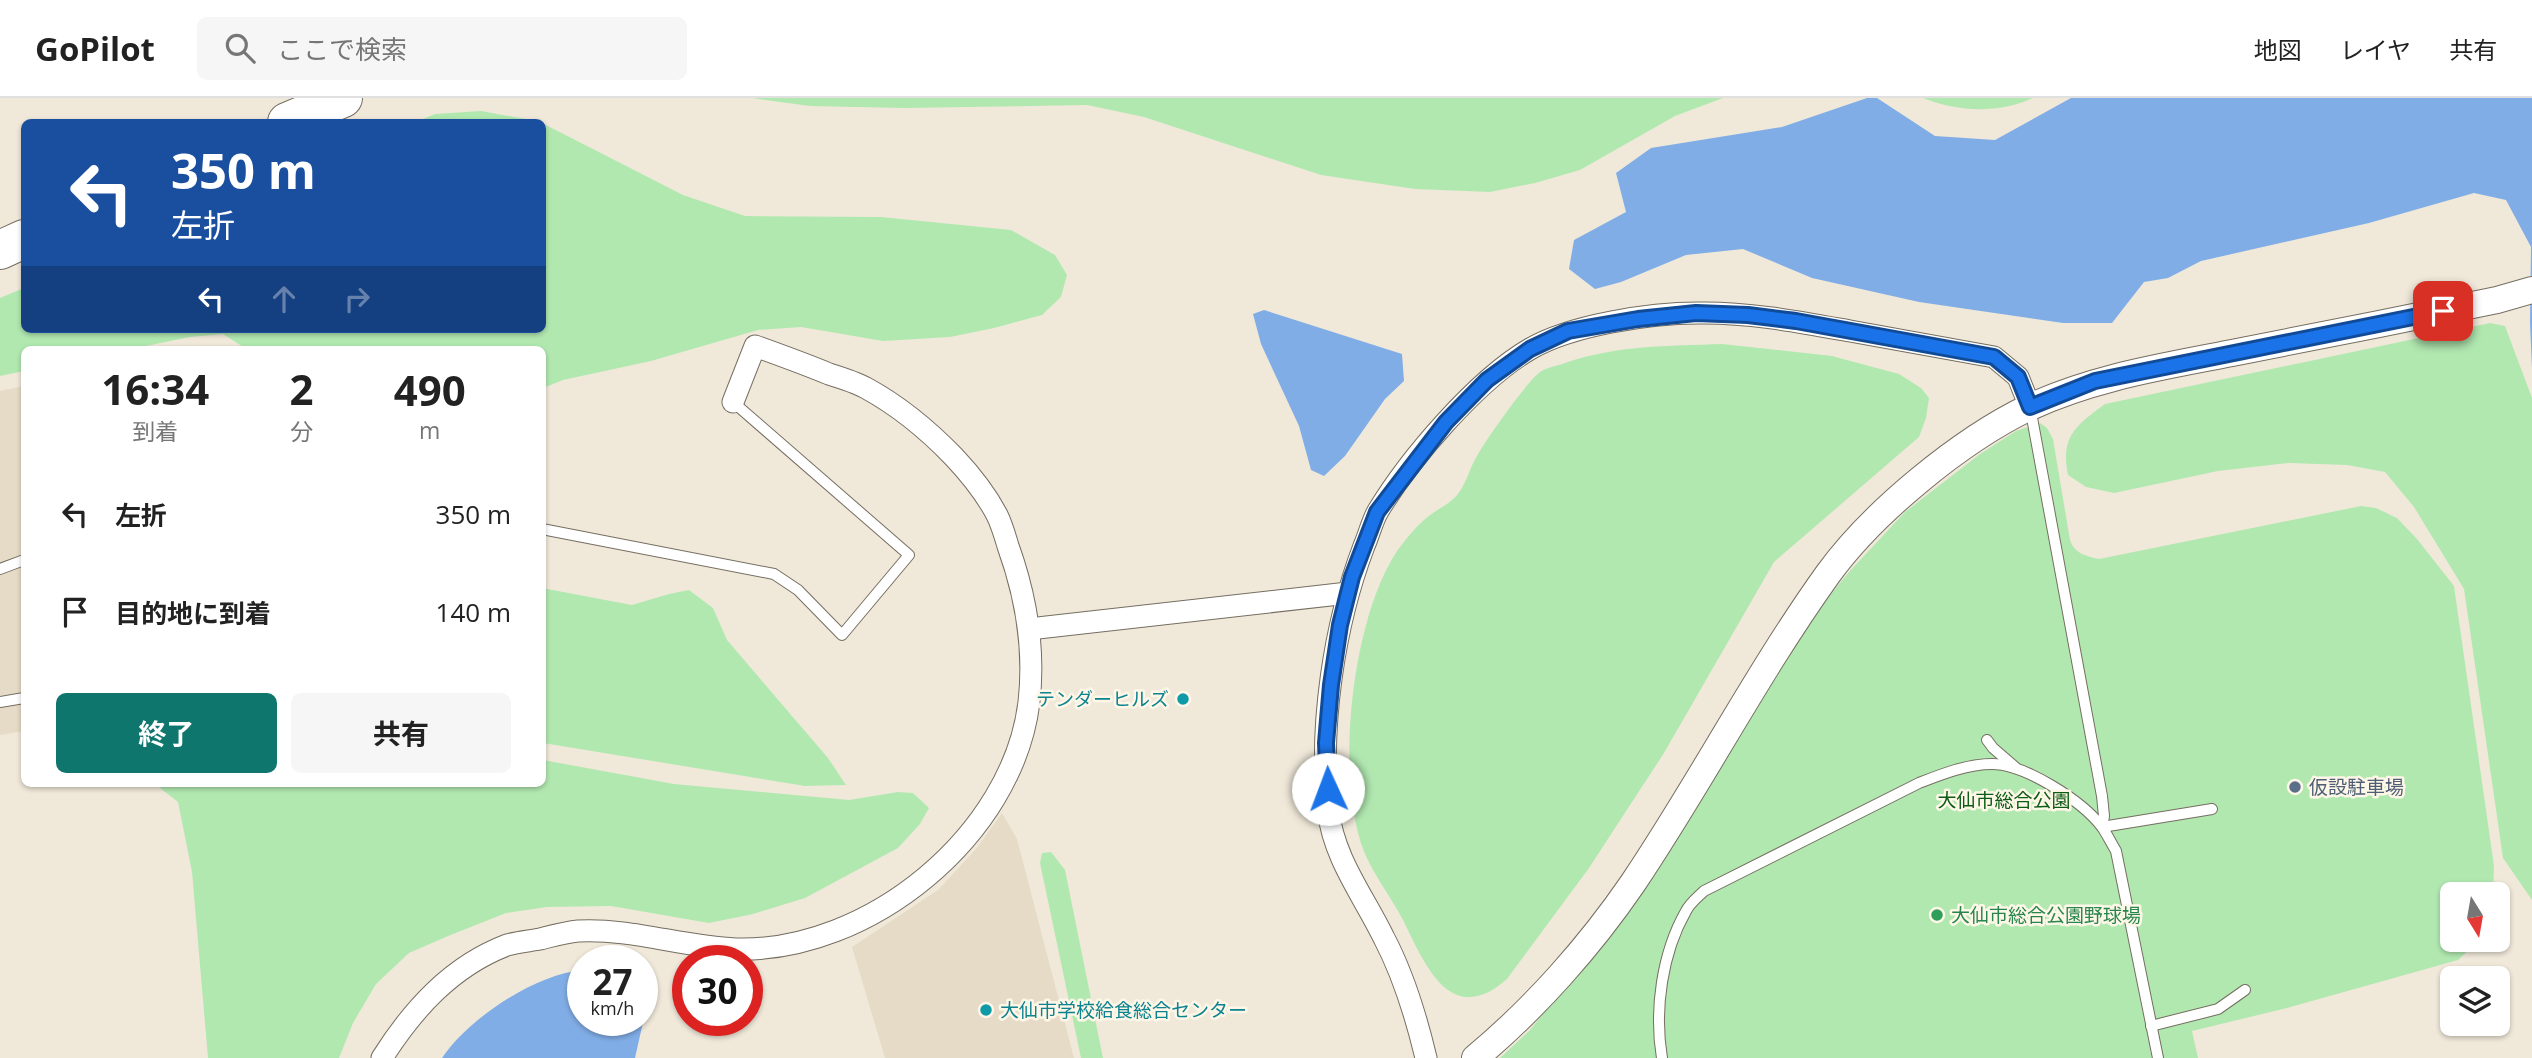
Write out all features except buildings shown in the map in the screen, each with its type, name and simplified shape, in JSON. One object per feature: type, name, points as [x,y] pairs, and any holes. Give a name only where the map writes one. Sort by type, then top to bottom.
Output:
[{"type":"highway","points":[[295,119],[343,98]]},
{"type":"highway","points":[[0,250],[21,240]]},
{"type":"street","points":[[1475,1058],[1495,1042],[1577,957],[1632,884],[1771,661],[1830,572],[1892,503],[1982,434],[2030,407],[2095,381],[2497,300],[2532,290]]},
{"type":"street","points":[[1426,1058],[1411,998],[1385,938],[1340,860],[1328,812],[1326,743],[1340,625],[1352,577],[1377,512],[1446,422],[1487,380],[1530,349],[1568,331],[1638,319],[1696,313],[1748,315],[1796,321],[1994,357],[2018,377],[2030,407]]},
{"type":"street","points":[[382,1058],[413,1014],[453,974],[508,945],[578,931],[639,935],[681,944],[737,949],[792,944],[846,926],[896,899],[940,865],[980,821],[1008,776],[1026,722],[1031,682],[1029,629],[1019,575],[998,516],[968,473],[931,433],[863,386],[755,346],[733,402]]},
{"type":"street","points":[[1029,629],[1348,593]]},
{"type":"lane","points":[[546,530],[774,574],[798,590],[842,635],[909,555],[733,402]]},
{"type":"lane","points":[[2030,407],[2102,796],[2102,827]]},
{"type":"lane","points":[[0,569],[21,561]]},
{"type":"lane","points":[[0,702],[21,698]]},
{"type":"lane","points":[[1987,740],[2017,769],[2081,806],[2102,827],[2116,850],[2158,1058]]},
{"type":"lane","points":[[1662,1058],[1660,1021],[1666,961],[1687,908],[1704,891],[1919,783],[1951,770],[1992,764],[2017,769]]},
{"type":"lane","points":[[2102,827],[2212,809]]},
{"type":"lane","points":[[2151,1026],[2218,1009],[2245,990]]},
{"type":"shaded area","points":[[21,387],[21,732],[0,735],[0,391]]},
{"type":"shaded area","points":[[1002,813],[1017,839],[1074,1058],[885,1058],[852,947],[938,890],[976,849]]},
{"type":"green space","points":[[752,98],[1723,98],[1675,116],[1580,170],[1490,192],[1415,189],[1321,175],[1144,117],[1087,105],[904,108],[810,106]]},
{"type":"green space","points":[[1923,98],[2033,98],[2006,107],[1978,109],[1950,106]]},
{"type":"green space","points":[[481,111],[525,119],[423,119],[435,114]]},
{"type":"green space","points":[[546,125],[683,195],[745,216],[881,217],[1011,230],[1055,255],[1067,275],[1061,297],[1042,315],[994,328],[950,337],[883,341],[801,327],[758,330],[651,361],[563,380],[546,387],[546,346],[242,346],[223,334],[146,346],[21,346],[21,372],[0,376],[0,298],[21,289],[21,333],[546,333]]},
{"type":"green space","points":[[2490,323],[2505,326],[2532,398],[2532,900],[2503,858],[2464,589],[2414,507],[2385,472],[2347,465],[2289,463],[2218,471],[2114,493],[2086,487],[2068,475],[2066,462],[2066,451],[2073,433],[2105,404]]},
{"type":"green space","points":[[1722,344],[1832,356],[1899,374],[1921,388],[1929,398],[1919,437],[1774,562],[1664,753],[1589,868],[1507,979],[1487,992],[1470,997],[1456,994],[1443,986],[1431,973],[1367,859],[1355,817],[1350,780],[1353,697],[1359,655],[1381,580],[1397,551],[1412,532],[1458,494],[1489,438],[1517,398],[1540,372],[1585,357],[1623,350]]},
{"type":"green space","name":"大仙市総合公園","points":[[2040,423],[2047,428],[2053,439],[2070,540],[2078,551],[2090,557],[2099,559],[2361,506],[2376,508],[2397,518],[2417,539],[2454,586],[2494,866],[2493,882],[2440,882],[2440,952],[2466,952],[2458,960],[2287,1008],[2192,1031],[2198,1058],[1500,1058],[1529,1031],[1600,946],[1817,611],[1849,572],[1905,512],[1980,454],[2016,431]]},
{"type":"green space","points":[[546,589],[632,605],[689,590],[713,608],[727,640],[828,758],[846,785],[805,786],[546,743]]},
{"type":"green space","points":[[546,761],[674,784],[849,800],[898,792],[913,793],[929,808],[920,824],[898,848],[805,898],[753,914],[709,923],[611,906],[547,907],[506,913],[409,953],[376,984],[353,1023],[339,1058],[208,1058],[192,872],[178,802],[159,787],[546,787]]},
{"type":"green space","points":[[1051,852],[1065,870],[1103,1058],[1081,1058],[1040,863],[1042,853]]},
{"type":"water","points":[[1867,98],[1877,98],[1935,136],[1995,140],[2071,98],[2532,98],[2532,369],[2531,247],[2506,200],[2474,193],[2369,223],[2201,261],[2168,278],[2144,282],[2112,323],[2063,323],[1919,302],[1812,278],[1743,249],[1686,255],[1621,282],[1595,289],[1569,269],[1574,240],[1626,212],[1616,173],[1651,148],[1782,127]]},
{"type":"water","points":[[1264,310],[1402,354],[1404,381],[1385,399],[1345,456],[1324,476],[1311,470],[1299,426],[1261,344],[1253,314]]},
{"type":"water","points":[[567,973],[567,1036],[640,1036],[635,1058],[442,1058],[468,1028],[485,1014],[524,989]]},
{"type":"place","name":"テンダーヒルズ","points":[[1183,699]]},
{"type":"place","name":"仮設駐車場","points":[[2295,787]]},
{"type":"place","name":"大仙市総合公園野球場","points":[[1937,915]]},
{"type":"place","name":"大仙市学校給食総合センター","points":[[986,1010]]},
{"type":"route","points":[[1328,789],[1326,743],[1340,625],[1352,577],[1377,512],[1446,422],[1487,380],[1530,349],[1568,331],[1638,319],[1696,313],[1748,315],[1796,321],[1994,357],[2018,377],[2030,407],[2095,381],[2443,311]]}]
